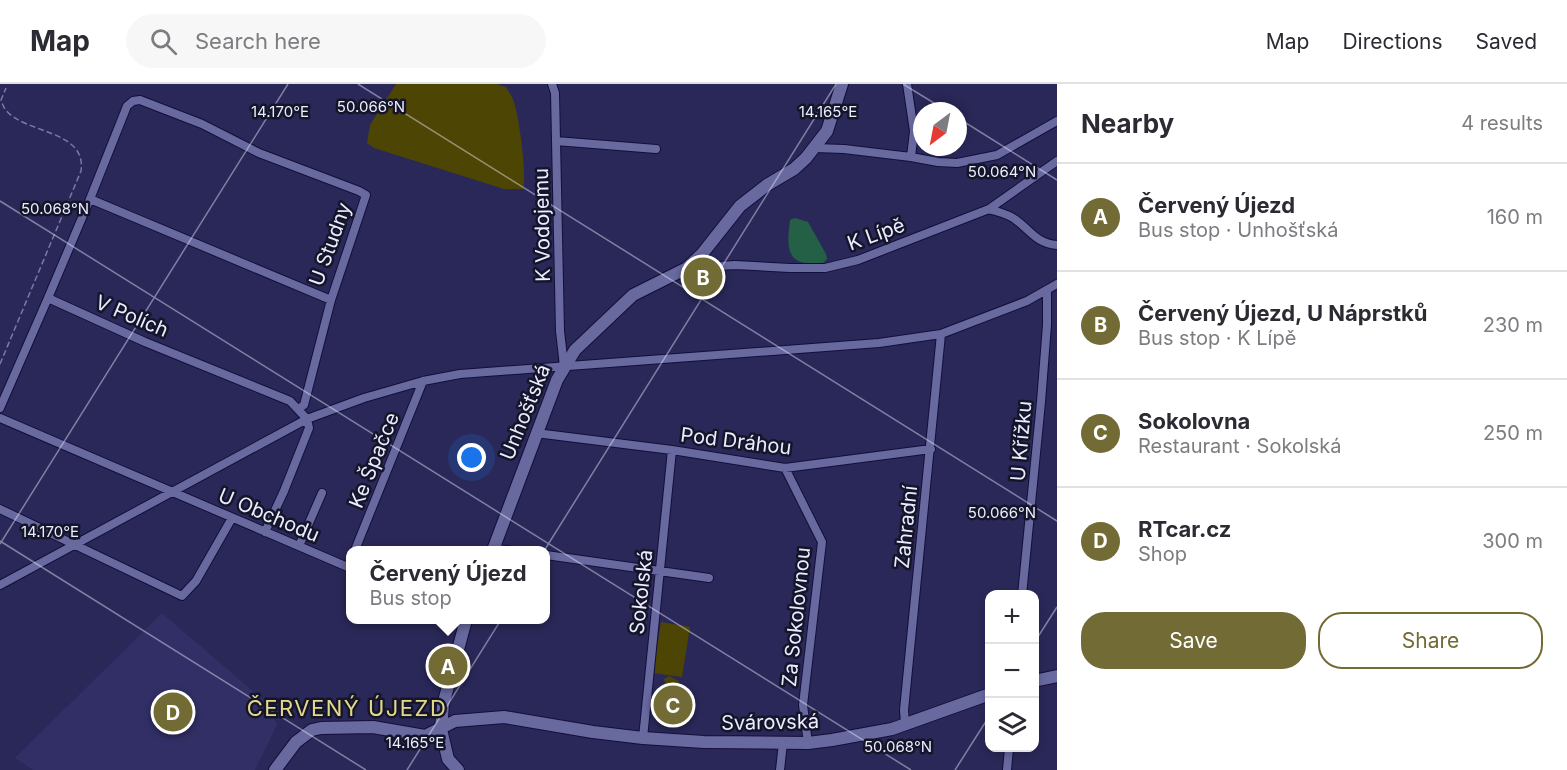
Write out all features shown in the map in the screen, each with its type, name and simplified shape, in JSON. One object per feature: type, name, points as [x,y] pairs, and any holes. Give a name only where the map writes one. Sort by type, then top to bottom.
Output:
[{"type":"street","name":"K Vodojemu","points":[[552,84],[555,93],[560,331],[564,366]]},
{"type":"street","name":"Unhošťská","points":[[494,546],[536,433],[564,366],[580,345],[633,295],[687,268],[702,254],[740,206],[767,185],[794,169],[815,148],[827,131],[842,84]]},
{"type":"street","points":[[907,84],[914,131],[911,157]]},
{"type":"street","name":"U Studny","points":[[48,298],[127,106],[133,101],[140,100],[185,117],[259,153],[366,195],[331,300],[90,199]]},
{"type":"street","points":[[815,148],[844,149],[957,163],[997,155],[1057,121]]},
{"type":"street","points":[[556,141],[656,149]]},
{"type":"street","name":"K Lípě","points":[[687,268],[735,265],[825,267],[858,260],[989,209],[1057,161]]},
{"type":"street","points":[[989,209],[1009,215],[1037,238],[1048,244],[1057,245]]},
{"type":"street","points":[[0,585],[307,419],[364,398],[423,381],[460,374],[879,343],[941,334],[1027,301],[1057,284]]},
{"type":"street","name":"U Křížku","points":[[1022,590],[1041,402],[1047,325],[1047,290]]},
{"type":"street","points":[[0,408],[48,298]]},
{"type":"street","name":"V Polích","points":[[48,298],[145,342],[290,400],[307,419]]},
{"type":"street","points":[[298,409],[304,405],[331,300]]},
{"type":"street","name":"Zahradní","points":[[905,723],[904,710],[941,334]]},
{"type":"street","name":"Ke Špačce","points":[[358,546],[423,381]]},
{"type":"street","points":[[0,418],[175,491]]},
{"type":"street","points":[[265,532],[309,428],[307,419]]},
{"type":"street","name":"Pod Dráhou","points":[[536,433],[672,450],[785,468],[931,449]]},
{"type":"street","name":"Sokolská","points":[[643,738],[672,450]]},
{"type":"street","name":"Za Sokolovnou","points":[[785,468],[822,542],[803,705],[808,743]]},
{"type":"street","name":"U Obchodu","points":[[175,491],[232,518],[346,564]]},
{"type":"street","points":[[299,546],[322,493]]},
{"type":"street","points":[[0,509],[182,596],[196,581],[232,518]]},
{"type":"street","points":[[550,556],[709,578]]},
{"type":"street","points":[[458,770],[448,759],[441,729],[443,705],[465,624]]},
{"type":"street","points":[[1039,680],[1057,676]]},
{"type":"street","name":"Svárovská","points":[[275,770],[296,742],[312,730],[321,728],[373,727],[424,736],[455,721],[504,717],[643,738],[808,743],[878,732],[985,696]]},
{"type":"street","points":[[780,770],[783,743]]},
{"type":"street","points":[[1007,770],[1009,752]]},
{"type":"path","points":[[0,364],[83,162],[79,152],[67,141],[16,118],[5,109],[1,100],[6,88]]},
{"type":"shaded area","points":[[396,84],[496,84],[506,87],[513,99],[520,131],[524,171],[523,189],[504,189],[374,148],[367,143],[370,125]]},
{"type":"shaded area","points":[[795,218],[808,222],[826,254],[827,259],[823,263],[802,262],[792,255],[788,240],[790,220]]},
{"type":"shaded area","points":[[162,613],[268,704],[277,725],[255,770],[33,770],[15,758]]},
{"type":"shaded area","points":[[661,622],[690,627],[682,677],[653,673]]},
{"type":"shaded area","points":[[669,676],[679,681],[673,691],[666,687],[664,679]]},
{"type":"place","name":"Červený Újezd, U Náprstků","points":[[703,277]]},
{"type":"place","name":"Červený Újezd","points":[[448,666]]},
{"type":"place","name":"Sokolovna","points":[[673,705]]},
{"type":"place","name":"RTcar.cz","points":[[173,712]]},
{"type":"district","name":"ČERVENÝ ÚJEZD","points":[[347,708]]}]
